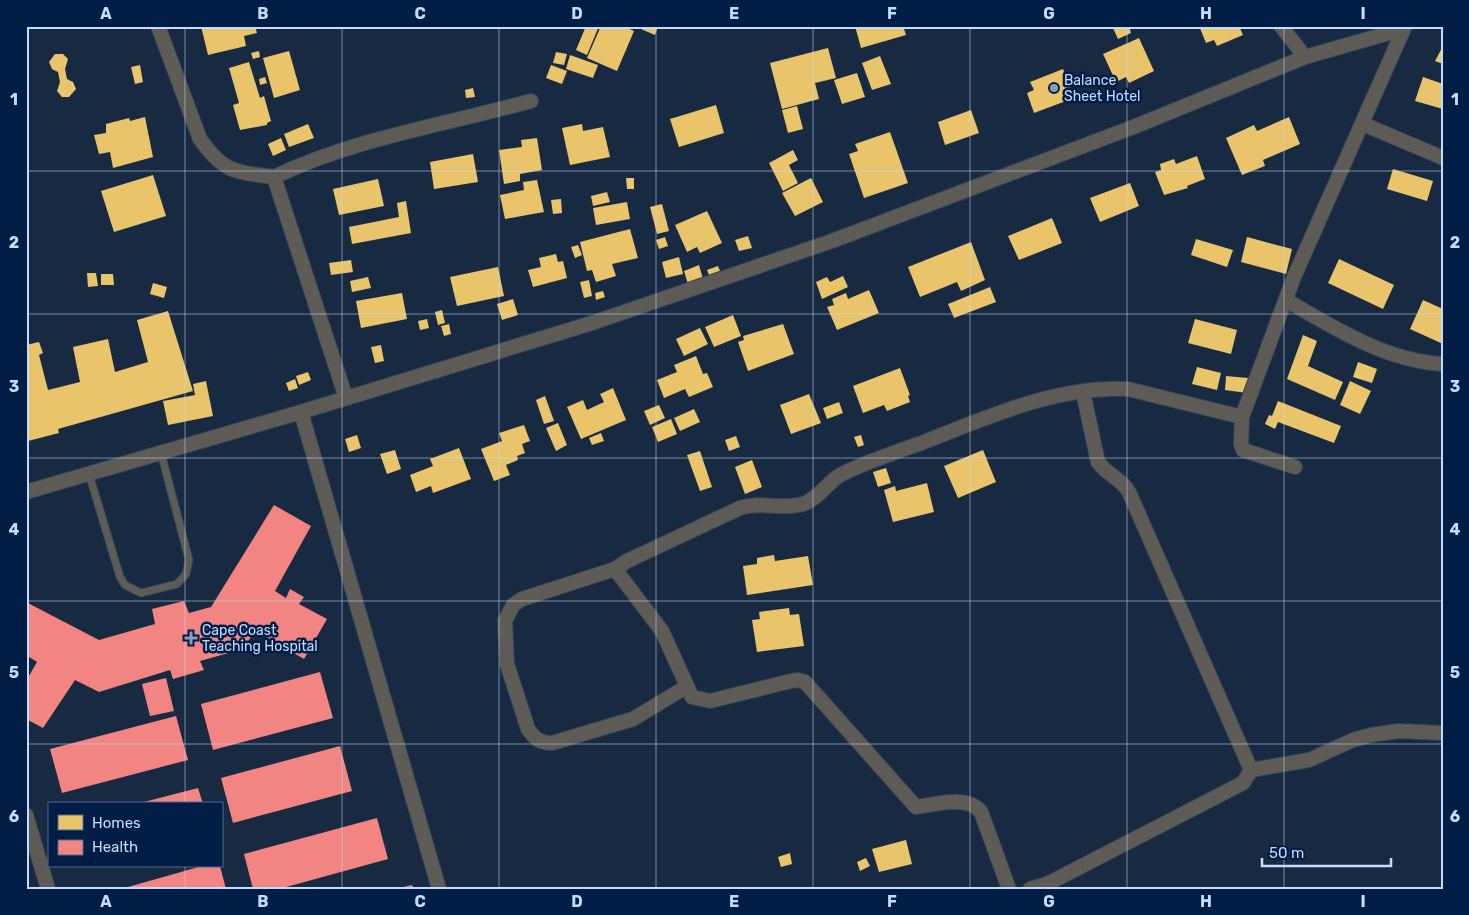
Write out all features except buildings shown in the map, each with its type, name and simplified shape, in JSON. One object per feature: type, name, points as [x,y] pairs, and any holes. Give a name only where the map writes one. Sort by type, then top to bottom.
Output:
[{"type":"street","points":[[158,26],[200,139],[211,155],[224,167],[239,173],[274,177],[308,161],[328,155],[440,122],[481,115],[531,101]]},
{"type":"street","points":[[1281,26],[1305,57]]},
{"type":"street","points":[[26,492],[301,412],[592,323],[832,241],[1136,126],[1305,57],[1404,28]]},
{"type":"street","points":[[1294,467],[1243,450],[1241,444],[1242,417],[1286,300],[1404,28]]},
{"type":"street","points":[[1363,124],[1443,158]]},
{"type":"street","points":[[274,177],[346,398]]},
{"type":"street","points":[[1286,300],[1339,330],[1396,356],[1443,364]]},
{"type":"street","points":[[686,687],[633,719],[552,743],[543,743],[534,738],[528,729],[508,670],[505,621],[507,614],[513,605],[522,599],[616,569],[627,561],[740,508],[760,504],[804,504],[812,500],[841,474],[1015,406],[1047,397],[1110,388],[1128,389],[1242,417]]},
{"type":"street","points":[[1083,392],[1098,462],[1102,468],[1126,486],[1129,492],[1251,770]]},
{"type":"street","points":[[301,412],[439,889]]},
{"type":"street","points":[[616,569],[662,631],[673,651],[686,687],[692,697],[710,701],[791,681],[805,682],[916,807],[962,802],[977,806],[1009,889]]},
{"type":"street","points":[[1030,889],[1047,884],[1243,783],[1251,770],[1309,760],[1353,740],[1371,735],[1398,731],[1443,733]]},
{"type":"street","points":[[26,814],[48,889]]},
{"type":"lane","points":[[89,474],[120,577],[125,585],[133,591],[141,592],[177,584],[186,574],[189,560],[162,453]]},
{"type":"place","name":"Balance Sheet Hotel","points":[[1054,88]]},
{"type":"place","name":"Cape Coast Teaching Hospital","points":[[191,638]]}]
